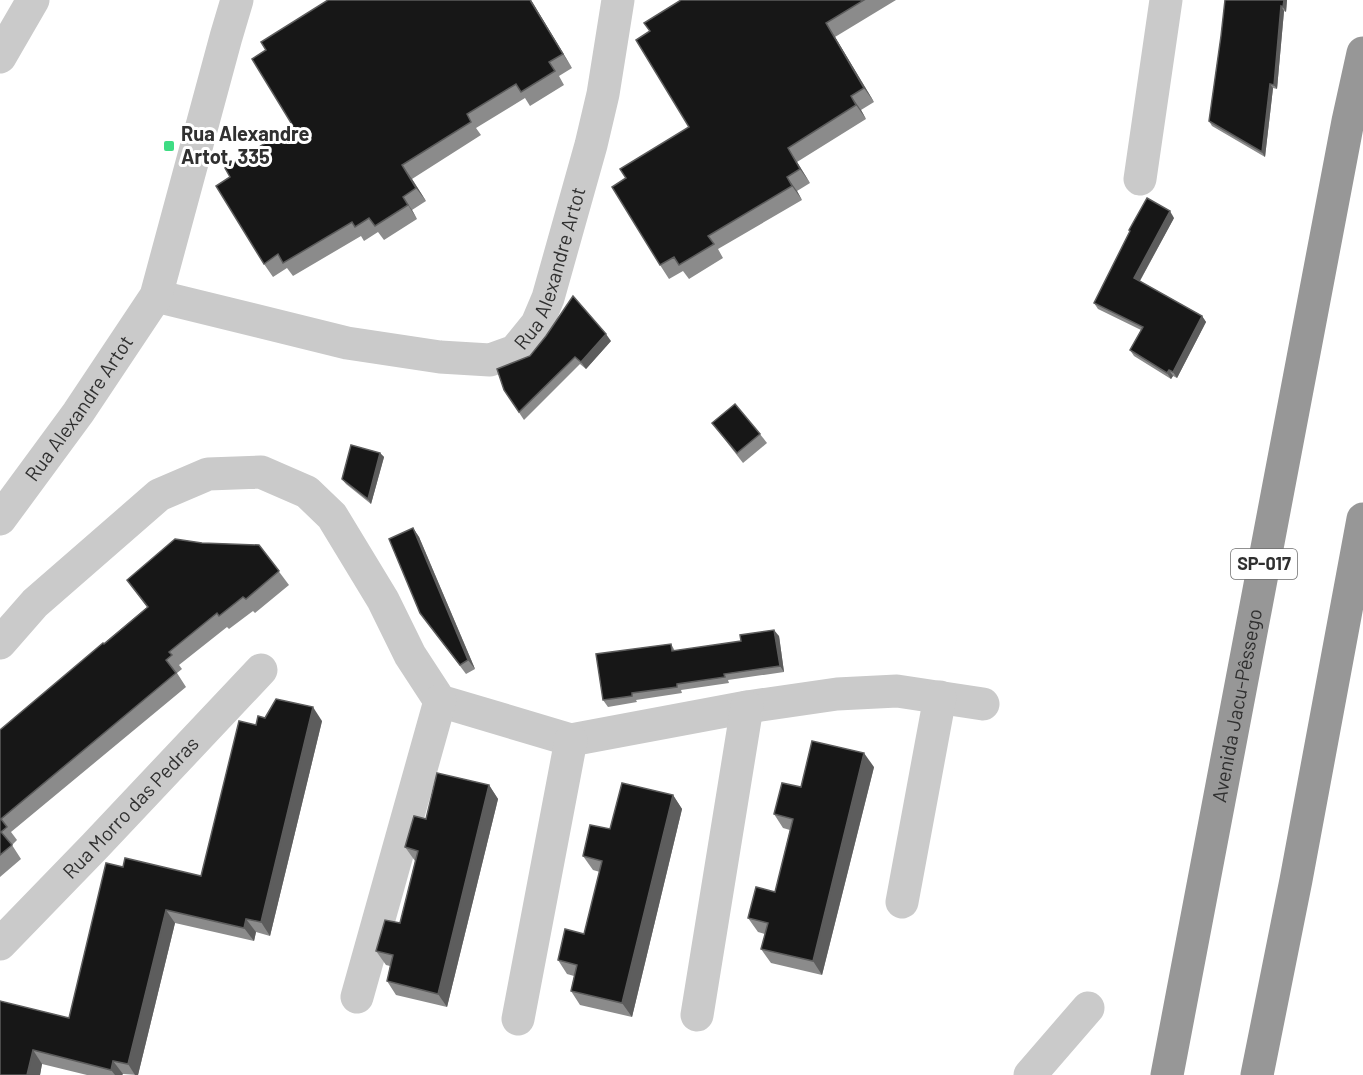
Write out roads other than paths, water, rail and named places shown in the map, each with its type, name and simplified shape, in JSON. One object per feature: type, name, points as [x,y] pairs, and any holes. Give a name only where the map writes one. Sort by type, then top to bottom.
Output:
[{"type":"highway","name":"Avenida Jacu-Pêssego","points":[[1167,1075],[1346,132],[1363,53]]},
{"type":"highway","points":[[1257,1075],[1363,519]]},
{"type":"street","points":[[0,57],[33,0]]},
{"type":"street","name":"Rua Alexandre Artot","points":[[0,519],[78,413],[156,296],[237,0]]},
{"type":"street","name":"Rua Alexandre Artot","points":[[156,296],[347,343],[440,357],[490,360],[515,351],[537,324],[548,298],[603,94],[618,0]]},
{"type":"street","points":[[1140,179],[1166,0]]},
{"type":"street","points":[[0,643],[35,603],[159,495],[208,474],[261,472],[307,492],[332,516],[383,600],[410,655],[440,701],[571,740],[747,707],[837,694],[897,691],[983,704]]},
{"type":"street","name":"Rua Morro das Pedras","points":[[0,944],[261,670]]},
{"type":"street","points":[[902,902],[940,697]]},
{"type":"street","points":[[357,997],[440,701]]},
{"type":"street","points":[[697,1015],[747,707]]},
{"type":"street","points":[[518,1019],[571,740]]},
{"type":"street","points":[[1030,1075],[1088,1008]]},
{"type":"place","name":"Rua Alexandre Artot, 335","points":[[169,146]]}]
